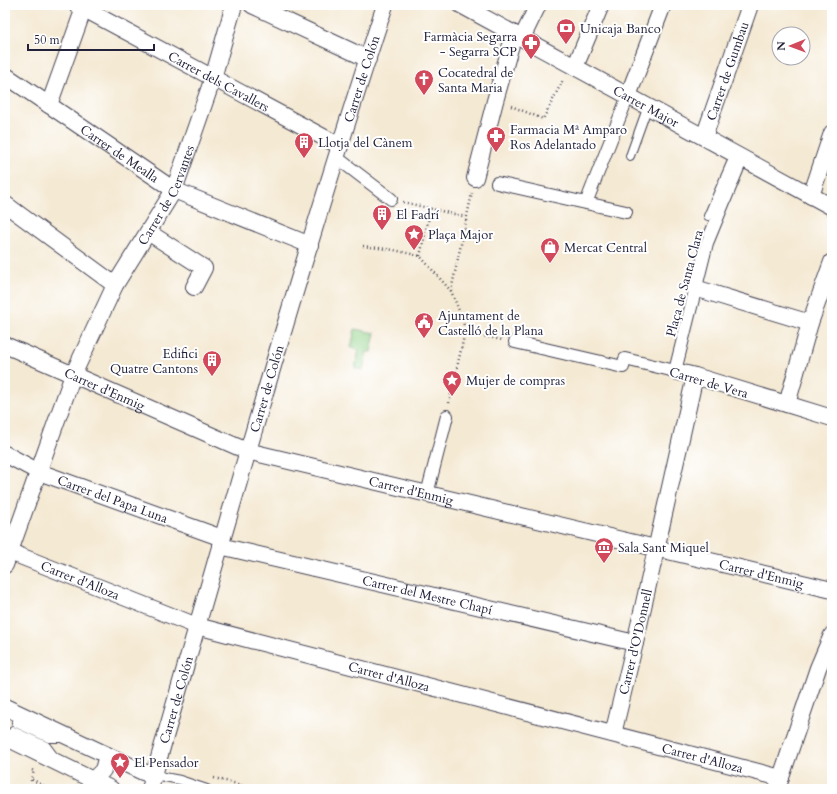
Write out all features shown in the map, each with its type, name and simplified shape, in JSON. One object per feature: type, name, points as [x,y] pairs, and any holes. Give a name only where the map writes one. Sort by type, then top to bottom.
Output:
[{"type":"street","name":"Carrer de Cervantes","points":[[6,556],[73,375],[115,285],[174,190],[213,78],[234,5]]},
{"type":"street","points":[[252,5],[368,59]]},
{"type":"street","name":"Carrer de Colón","points":[[152,782],[247,451],[338,151],[385,5]]},
{"type":"street","name":"Carrer Major","points":[[462,5],[832,207]]},
{"type":"street","points":[[475,178],[495,101],[518,36],[538,5]]},
{"type":"street","points":[[573,66],[601,5]]},
{"type":"street","points":[[586,203],[663,5]]},
{"type":"street","name":"Carrer de Gumbau","points":[[704,137],[750,5]]},
{"type":"street","name":"Carrer dels Cavallers","points":[[82,6],[213,78],[338,151]]},
{"type":"street","points":[[49,105],[82,6]]},
{"type":"street","name":"Carrer de Mealla","points":[[5,75],[174,190],[310,245]]},
{"type":"street","points":[[811,196],[832,133]]},
{"type":"street","points":[[338,151],[391,199]]},
{"type":"street","name":"Plaça de Santa Clara","points":[[675,371],[707,243],[738,156]]},
{"type":"street","points":[[497,183],[626,212]]},
{"type":"street","points":[[5,204],[115,285]]},
{"type":"street","points":[[148,232],[204,268],[194,287]]},
{"type":"street","points":[[787,404],[810,323],[832,262]]},
{"type":"street","points":[[695,288],[810,323]]},
{"type":"street","name":"Carrer de Vera","points":[[515,342],[623,367],[625,359],[695,376],[832,418]]},
{"type":"street","name":"Carrer d'Enmig","points":[[5,345],[247,451],[832,590]]},
{"type":"street","name":"Carrer d'O'Donnell","points":[[613,734],[695,376]]},
{"type":"street","points":[[427,494],[447,416]]},
{"type":"street","name":"Carrer del Papa Luna","points":[[5,454],[38,472],[221,542]]},
{"type":"street","name":"Carrer del Mestre Chapí","points":[[221,542],[635,643]]},
{"type":"street","name":"Carrer d'Alloza","points":[[6,556],[197,626],[613,734],[779,784]]},
{"type":"street","points":[[779,784],[818,668],[832,635]]},
{"type":"street","points":[[5,707],[143,772],[152,782]]},
{"type":"street","points":[[11,730],[60,764],[111,789]]},
{"type":"street","points":[[93,780],[103,770],[107,755]]},
{"type":"lane","points":[[630,156],[648,106]]},
{"type":"lane","points":[[708,216],[738,156]]},
{"type":"lane","points":[[11,730],[49,738],[71,739]]},
{"type":"lane","points":[[152,782],[180,780],[207,789]]},
{"type":"path","points":[[495,101],[543,119],[573,66]]},
{"type":"path","points":[[451,291],[475,178]]},
{"type":"path","points":[[391,199],[467,217]]},
{"type":"path","points":[[420,256],[431,208]]},
{"type":"path","points":[[363,246],[394,250],[420,256],[451,291],[463,320],[465,332],[447,416]]},
{"type":"path","points":[[465,332],[515,342]]},
{"type":"path","points":[[28,768],[34,771],[30,779],[33,789]]},
{"type":"path","points":[[30,779],[46,787]]},
{"type":"green space","points":[[355,329],[375,333],[371,352],[367,352],[363,370],[355,368],[359,350],[351,348]]},
{"type":"place","name":"Unicaja Banco","points":[[566,45]]},
{"type":"place","name":"Farmàcia Segarra - Segarra SCP","points":[[531,60]]},
{"type":"place","name":"Cocatedral de Santa Maria","points":[[424,96]]},
{"type":"place","name":"Farmacia Mª Amparo Ros Adelantado","points":[[496,153]]},
{"type":"place","name":"Llotja del Cànem","points":[[304,159]]},
{"type":"place","name":"El Fadrí","points":[[382,231]]},
{"type":"place","name":"Plaça Major","points":[[414,251]]},
{"type":"place","name":"Mercat Central","points":[[550,264]]},
{"type":"place","name":"Ajuntament de Castelló de la Plana","points":[[424,339]]},
{"type":"place","name":"Edifici Quatre Cantons","points":[[212,377]]},
{"type":"place","name":"Mujer de compras","points":[[452,397]]},
{"type":"place","name":"Sala Sant Miquel","points":[[604,564]]},
{"type":"place","name":"El Pensador","points":[[120,779]]}]
